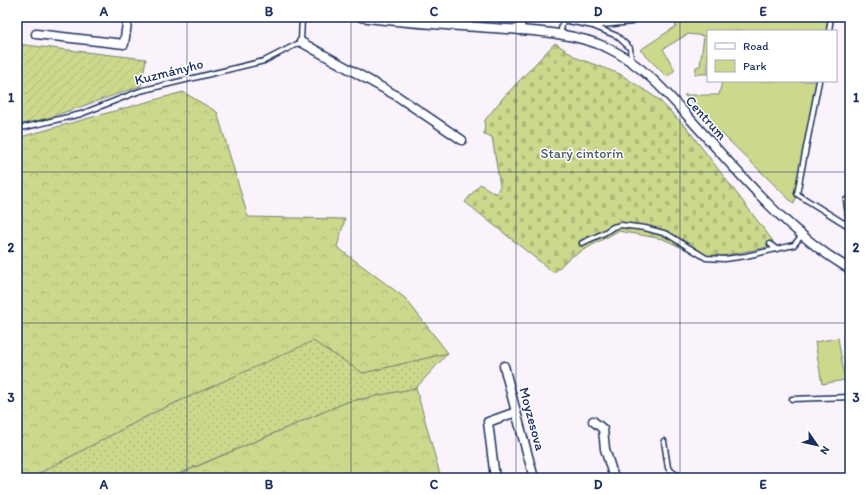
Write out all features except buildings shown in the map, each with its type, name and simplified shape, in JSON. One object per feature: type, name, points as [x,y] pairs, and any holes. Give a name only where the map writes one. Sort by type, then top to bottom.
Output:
[{"type":"street","points":[[36,34],[124,44],[128,17]]},
{"type":"street","points":[[360,17],[392,21],[518,30],[522,17]]},
{"type":"street","name":"Centrum","points":[[518,30],[560,35],[588,41],[603,46],[630,61],[652,78],[732,165],[802,235],[850,269]]},
{"type":"street","points":[[301,42],[397,96],[462,140]]},
{"type":"street","name":"Moyzesova","points":[[504,366],[534,478]]},
{"type":"street","points":[[495,478],[488,422],[516,412]]},
{"type":"street","points":[[593,421],[603,429],[605,449],[614,478]]},
{"type":"lane","points":[[301,42],[302,17]]},
{"type":"lane","points":[[829,30],[831,17]]},
{"type":"lane","points":[[560,35],[563,20],[593,26],[617,36],[626,44],[630,48],[630,61]]},
{"type":"lane","points":[[593,26],[632,22]]},
{"type":"lane","name":"Kuzmányho","points":[[17,128],[81,114],[140,91],[264,61],[301,42]]},
{"type":"lane","points":[[819,82],[798,194],[850,226]]},
{"type":"lane","points":[[846,200],[850,231]]},
{"type":"lane","points":[[582,243],[604,233],[613,227],[621,225],[645,228],[667,234],[706,258],[725,259],[746,256],[794,244],[802,235]]},
{"type":"lane","points":[[770,244],[774,248]]},
{"type":"lane","points":[[792,398],[850,397]]},
{"type":"lane","points":[[664,441],[668,468],[679,477]]},
{"type":"green space","points":[[678,17],[831,17],[829,30],[707,30],[707,74],[695,74],[696,67],[700,66],[704,36],[688,34],[663,49],[675,70],[667,77],[640,50],[675,27]]},
{"type":"green space","name":"Starý cintorín","points":[[555,43],[577,58],[620,74],[658,99],[686,127],[773,241],[768,247],[723,256],[700,256],[663,239],[618,231],[569,258],[554,273],[465,202],[480,184],[496,194],[500,186],[492,137],[484,134],[485,120],[502,99]]},
{"type":"green space","points":[[17,44],[146,59],[141,86],[45,119],[17,125]]},
{"type":"green space","points":[[722,82],[819,82],[794,204],[684,95],[719,95]]},
{"type":"green space","points":[[183,92],[217,112],[248,217],[345,219],[337,247],[405,298],[448,353],[363,373],[313,341],[155,412],[30,478],[17,478],[17,138]]},
{"type":"green space","points":[[838,338],[845,380],[822,384],[815,342]]},
{"type":"green space","points":[[313,340],[363,373],[448,353],[416,388],[347,402],[169,478],[30,478],[155,412]]},
{"type":"green space","points":[[416,388],[441,478],[170,478],[347,402]]}]
